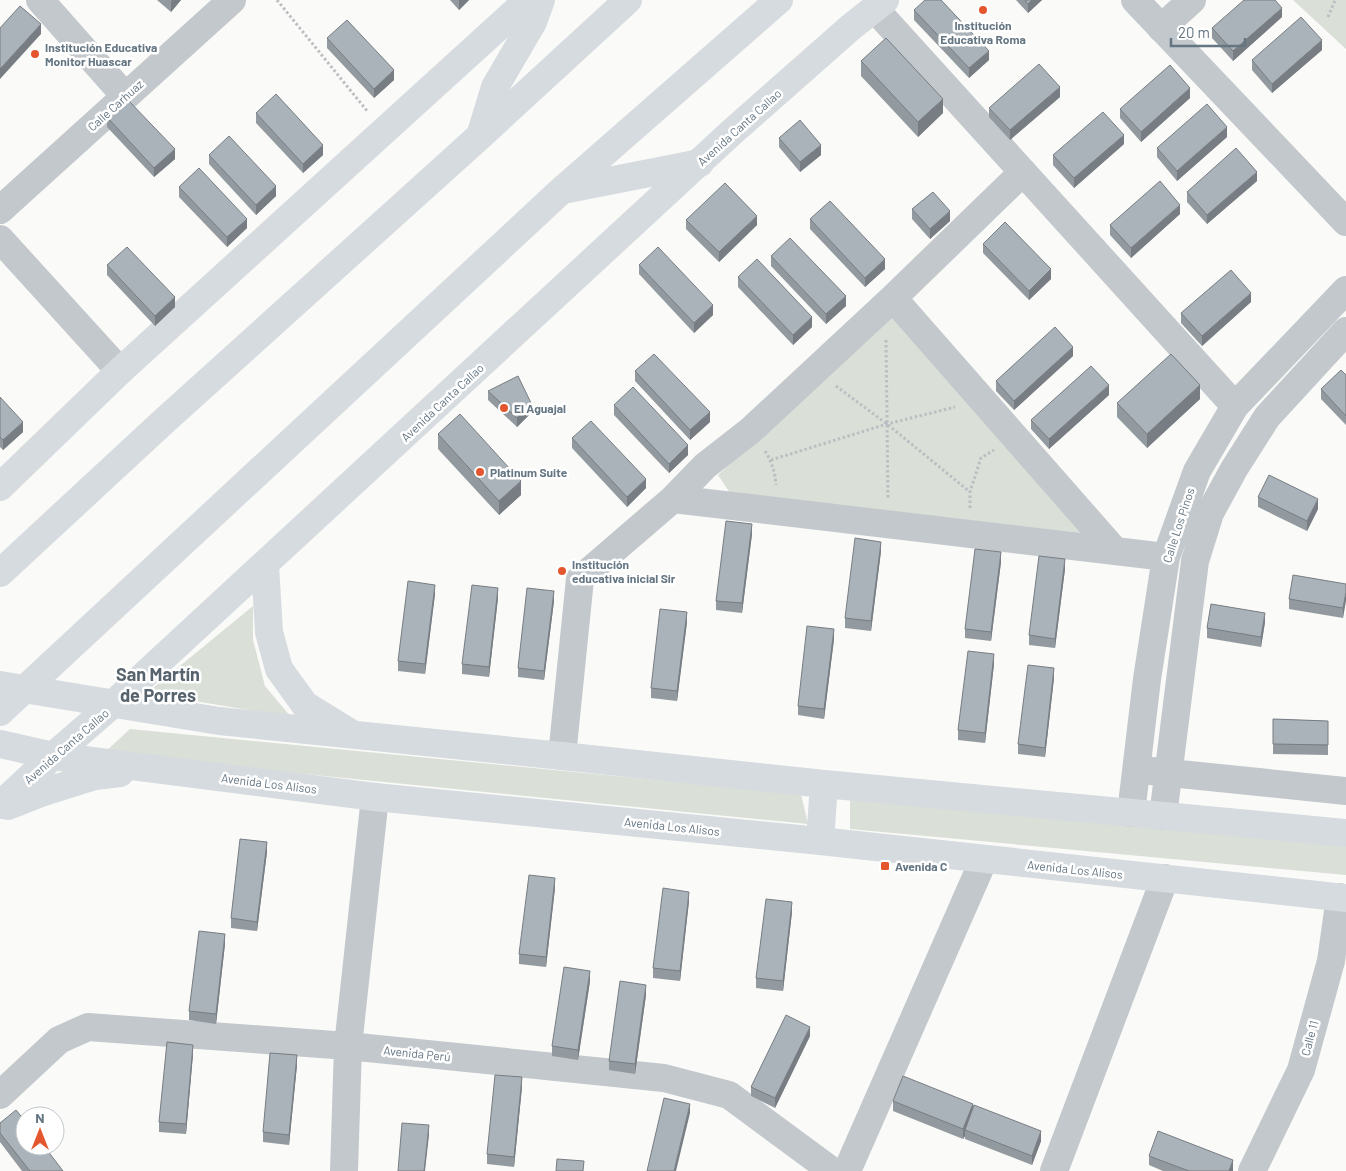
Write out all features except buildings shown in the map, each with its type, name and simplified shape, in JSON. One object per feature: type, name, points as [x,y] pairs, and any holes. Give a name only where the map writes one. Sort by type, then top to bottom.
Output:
[{"type":"main road","points":[[0,487],[120,371],[528,0]]},
{"type":"main road","points":[[480,136],[495,87],[533,22],[541,0]]},
{"type":"main road","points":[[0,573],[163,422],[628,0]]},
{"type":"main road","points":[[0,712],[12,687],[562,190],[779,0]]},
{"type":"main road","name":"Avenida Canta Callao","points":[[0,805],[113,704],[732,132],[836,40],[880,4]]},
{"type":"main road","points":[[562,190],[700,163]]},
{"type":"main road","points":[[264,565],[269,632],[279,670],[305,705],[355,736]]},
{"type":"main road","points":[[12,687],[219,721],[355,736],[824,784],[1346,834]]},
{"type":"main road","name":"Avenida Los Alisos","points":[[0,744],[53,756],[375,797],[820,841],[1343,897]]},
{"type":"main road","points":[[0,810],[41,792],[95,776],[152,769]]},
{"type":"main road","points":[[820,841],[824,784]]},
{"type":"street","points":[[40,0],[125,96]]},
{"type":"street","name":"Calle Carhuaz","points":[[0,210],[232,0]]},
{"type":"street","points":[[1135,0],[1346,222]]},
{"type":"street","points":[[1161,28],[1192,0]]},
{"type":"street","points":[[880,4],[1023,172],[1235,406]]},
{"type":"street","points":[[562,756],[580,578],[673,498],[705,466],[751,430],[1023,172]]},
{"type":"street","points":[[0,239],[120,371]]},
{"type":"street","name":"Calle Los Pinos","points":[[1131,813],[1147,679],[1166,557],[1196,471],[1235,406],[1346,290]]},
{"type":"street","points":[[889,301],[983,401],[1115,551]]},
{"type":"street","points":[[1163,816],[1195,561],[1210,513],[1234,469],[1267,417],[1346,331]]},
{"type":"street","points":[[673,498],[1166,557]]},
{"type":"street","points":[[1136,770],[1346,791]]},
{"type":"street","points":[[344,1171],[348,1046],[375,797]]},
{"type":"street","points":[[847,1171],[984,859]]},
{"type":"street","points":[[1054,1171],[1165,878]]},
{"type":"street","name":"Calle 11","points":[[1252,1171],[1301,1070],[1331,961],[1343,897]]},
{"type":"street","name":"Avenida Perú","points":[[0,1095],[59,1040],[88,1027],[348,1046],[664,1078],[729,1096],[832,1171]]},
{"type":"path","points":[[277,0],[383,131]]},
{"type":"path","points":[[1328,17],[1335,0]]},
{"type":"path","points":[[889,301],[887,424],[889,524]]},
{"type":"path","points":[[815,370],[887,424],[970,492]]},
{"type":"path","points":[[771,460],[887,424],[983,401]]},
{"type":"path","points":[[751,430],[771,460],[776,475],[778,510]]},
{"type":"path","points":[[970,533],[970,492],[982,458],[1015,437]]},
{"type":"shaded area","points":[[1293,0],[1346,0],[1346,49]]},
{"type":"shaded area","points":[[892,310],[1082,533],[730,493],[718,475]]},
{"type":"shaded area","points":[[253,606],[253,640],[265,686],[291,717],[147,693]]},
{"type":"shaded area","points":[[130,729],[801,794],[808,824],[103,754]]},
{"type":"shaded area","points":[[850,797],[1346,844],[1346,875],[850,829]]},
{"type":"place","name":"Institución Educativa Roma","points":[[983,10]]},
{"type":"place","name":"Institución Educativa Monitor Huascar","points":[[35,54]]},
{"type":"place","name":"El Aguajal","points":[[504,408]]},
{"type":"place","name":"Platinum Suite","points":[[480,472]]},
{"type":"place","name":"Institución educativa inicial Sir","points":[[562,571]]},
{"type":"place","name":"Avenida C","points":[[885,866]]},
{"type":"district","name":"San Martín de Porres","points":[[158,684]]}]
